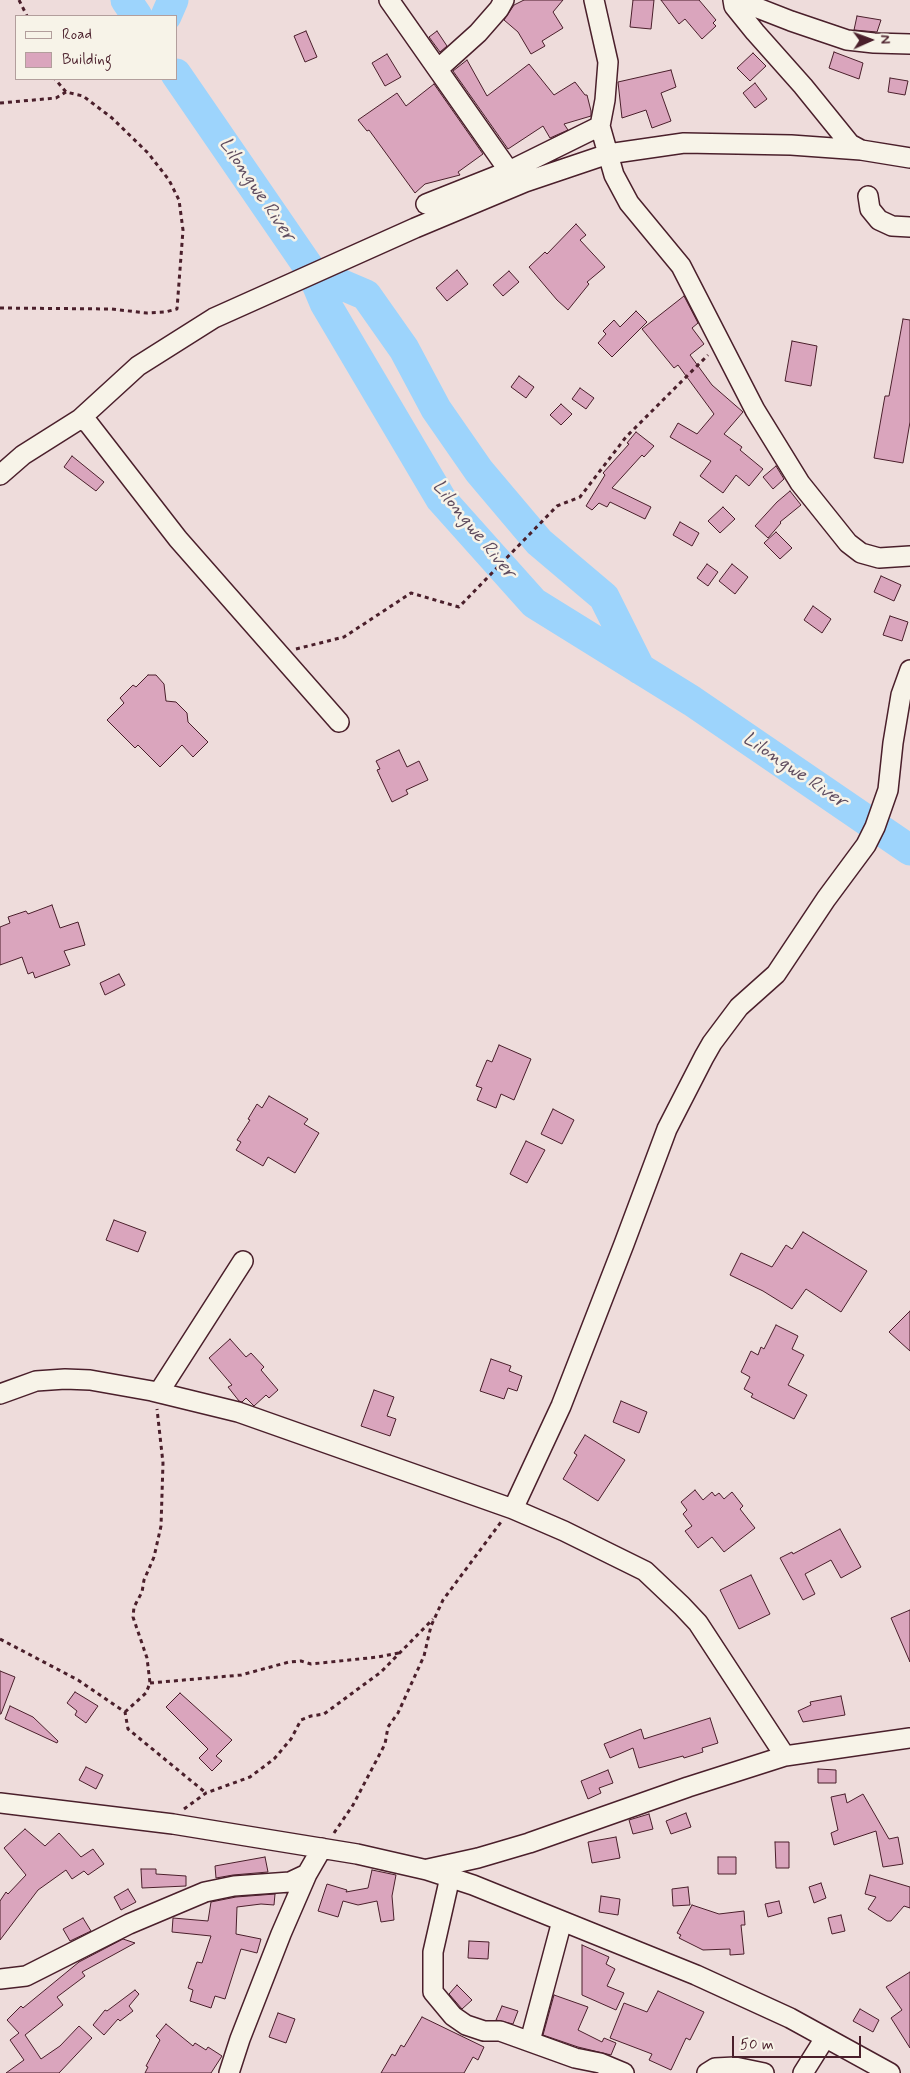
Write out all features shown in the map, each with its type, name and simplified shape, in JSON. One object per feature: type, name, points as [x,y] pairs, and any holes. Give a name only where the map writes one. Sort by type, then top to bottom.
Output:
[{"type":"street","points":[[389,0],[509,171]]},
{"type":"street","points":[[438,69],[478,33],[499,9],[504,0]]},
{"type":"street","points":[[594,0],[608,62],[605,100],[600,126],[614,176],[629,204],[681,266],[755,410],[800,483],[848,543],[861,553],[879,558],[910,556]]},
{"type":"street","points":[[861,150],[850,144],[803,86],[755,32],[734,6],[735,0],[847,40],[910,44]]},
{"type":"street","points":[[426,204],[509,171],[600,126]]},
{"type":"street","points":[[0,475],[23,455],[80,419],[138,366],[214,318],[415,228],[525,182],[608,154],[684,143],[791,145],[861,150],[910,158]]},
{"type":"street","points":[[868,196],[870,209],[879,220],[892,226],[910,227]]},
{"type":"street","points":[[80,419],[88,423],[178,539],[339,722]]},
{"type":"street","points":[[512,1509],[561,1406],[667,1129],[704,1057],[739,1007],[776,974],[826,899],[866,845],[875,827],[888,790],[893,743],[902,695],[910,670]]},
{"type":"street","points":[[159,1392],[243,1261]]},
{"type":"street","points":[[0,1394],[36,1381],[65,1379],[90,1380],[159,1392],[238,1412],[512,1509],[564,1531],[646,1571],[670,1593],[698,1623],[785,1756]]},
{"type":"street","points":[[427,1870],[529,1843],[697,1784],[785,1756],[910,1738]]},
{"type":"street","points":[[0,1802],[172,1824],[322,1848],[396,1862],[450,1877],[738,1994],[790,2018],[890,2073]]},
{"type":"street","points":[[229,2073],[240,2039],[306,1874],[322,1848]]},
{"type":"street","points":[[0,1979],[26,1976],[129,1924],[205,1892],[234,1886],[290,1882],[306,1874]]},
{"type":"street","points":[[450,1877],[433,1952],[433,1992],[453,2016],[466,2025],[484,2030],[500,2030],[575,2058],[600,2063],[624,2073]]},
{"type":"street","points":[[530,2041],[562,1921]]},
{"type":"street","points":[[803,2073],[825,2038]]},
{"type":"street","points":[[707,2073],[715,2068],[735,2067],[764,2073]]},
{"type":"path","points":[[19,0],[26,15]]},
{"type":"path","points":[[0,308],[111,309],[147,313],[165,312],[177,308],[183,230],[179,200],[169,180],[148,153],[112,118],[83,96],[66,92],[55,80]]},
{"type":"path","points":[[0,103],[56,98],[66,92]]},
{"type":"path","points":[[279,654],[344,637],[411,593],[460,606],[557,506],[580,497],[626,437],[721,343]]},
{"type":"path","points":[[125,1712],[146,1694],[150,1682],[148,1658],[133,1617],[134,1608],[142,1592],[144,1580],[154,1557],[161,1526],[163,1463],[156,1413],[159,1392]]},
{"type":"path","points":[[322,1848],[345,1820],[385,1744],[388,1727],[398,1713],[424,1656],[435,1616],[443,1600],[512,1509]]},
{"type":"path","points":[[172,1824],[186,1806],[206,1792],[250,1777],[274,1759],[291,1738],[301,1720],[324,1714],[382,1672],[435,1616]]},
{"type":"path","points":[[0,1639],[78,1680],[125,1712],[128,1729],[206,1792]]},
{"type":"path","points":[[150,1682],[241,1676],[290,1662],[311,1664],[378,1657],[400,1652]]},
{"type":"building","points":[[524,0],[563,0],[553,12],[563,28],[542,41],[545,46],[531,54],[518,32],[504,20],[514,5]]},
{"type":"building","points":[[633,0],[654,0],[651,29],[630,27]]},
{"type":"building","points":[[661,0],[699,0],[716,20],[713,23],[716,26],[702,39],[685,19],[679,24]]},
{"type":"building","points":[[857,16],[881,20],[877,32],[854,30]]},
{"type":"building","points":[[306,31],[317,57],[305,62],[294,36]]},
{"type":"building","points":[[437,31],[447,46],[440,52],[429,37]]},
{"type":"building","points":[[834,52],[863,63],[859,79],[829,68]]},
{"type":"building","points":[[753,53],[766,66],[750,81],[737,68]]},
{"type":"building","points":[[387,54],[401,77],[385,86],[372,63]]},
{"type":"building","points":[[467,60],[487,96],[529,64],[554,95],[575,82],[587,95],[591,116],[564,124],[568,130],[550,138],[543,126],[508,149],[453,71]]},
{"type":"building","points":[[671,70],[676,87],[661,93],[671,121],[652,128],[646,110],[622,118],[618,82]]},
{"type":"building","points":[[890,78],[908,81],[905,95],[888,92]]},
{"type":"building","points":[[755,83],[767,99],[755,108],[743,93]]},
{"type":"building","points":[[434,84],[483,154],[458,172],[460,175],[425,184],[415,193],[369,130],[367,131],[358,120],[397,93],[406,106]]},
{"type":"building","points":[[576,224],[586,235],[580,240],[605,267],[587,282],[589,284],[568,310],[529,267],[545,252],[547,254]]},
{"type":"building","points":[[457,270],[468,284],[447,301],[436,288]]},
{"type":"building","points":[[509,271],[519,282],[503,296],[493,285]]},
{"type":"building","points":[[684,296],[698,323],[692,328],[704,344],[690,355],[712,385],[743,412],[724,434],[742,447],[740,450],[763,469],[749,486],[736,475],[723,493],[700,476],[711,461],[670,437],[678,423],[697,434],[714,414],[678,365],[674,368],[642,329]]},
{"type":"building","points":[[636,311],[647,322],[612,357],[598,343],[606,334],[603,331],[614,320],[620,327]]},
{"type":"building","points":[[903,319],[910,320],[910,422],[903,463],[874,458],[885,396],[889,396]]},
{"type":"building","points":[[792,341],[817,346],[811,386],[785,381]]},
{"type":"building","points":[[519,376],[534,387],[526,398],[511,387]]},
{"type":"building","points":[[580,388],[594,398],[586,409],[572,399]]},
{"type":"building","points":[[561,404],[572,414],[561,425],[550,415]]},
{"type":"building","points":[[636,432],[654,446],[644,457],[642,455],[612,488],[651,507],[645,519],[610,502],[607,507],[599,503],[592,510],[586,506],[605,475],[603,473],[629,444],[627,443]]},
{"type":"building","points":[[72,456],[104,482],[96,491],[64,467]]},
{"type":"building","points":[[776,466],[784,479],[773,489],[763,477]]},
{"type":"building","points":[[790,491],[801,505],[780,522],[768,538],[755,526]]},
{"type":"building","points":[[723,507],[735,519],[720,533],[708,521]]},
{"type":"building","points":[[680,522],[699,533],[692,546],[673,535]]},
{"type":"building","points":[[776,532],[792,548],[780,559],[764,543]]},
{"type":"building","points":[[707,564],[718,572],[708,586],[697,578]]},
{"type":"building","points":[[732,564],[748,577],[735,594],[719,581]]},
{"type":"building","points":[[881,576],[901,585],[894,601],[874,592]]},
{"type":"building","points":[[813,606],[831,619],[822,633],[804,620]]},
{"type":"building","points":[[890,616],[908,622],[902,641],[883,635]]},
{"type":"building","points":[[148,675],[156,675],[164,684],[166,701],[176,702],[187,713],[188,722],[208,742],[193,757],[182,745],[160,767],[138,745],[135,748],[107,720],[124,703],[120,698],[133,685],[136,687]]},
{"type":"building","points":[[399,750],[407,767],[419,761],[428,780],[406,790],[408,794],[392,802],[377,770],[380,769],[376,761]]},
{"type":"building","points":[[52,905],[60,928],[78,922],[85,945],[64,951],[70,965],[35,978],[33,972],[28,974],[22,957],[0,965],[0,927],[10,923],[8,917],[26,911],[28,914]]},
{"type":"building","points":[[119,974],[125,985],[105,995],[100,983]]},
{"type":"building","points":[[499,1045],[531,1059],[514,1100],[501,1094],[496,1108],[477,1100],[482,1088],[476,1086],[487,1060],[492,1062]]},
{"type":"building","points":[[269,1096],[308,1119],[304,1124],[319,1133],[295,1173],[268,1157],[263,1166],[236,1150],[241,1142],[237,1140],[250,1120],[248,1119],[257,1104],[262,1108]]},
{"type":"building","points":[[553,1109],[574,1120],[562,1144],[541,1134]]},
{"type":"building","points":[[526,1141],[545,1150],[527,1183],[510,1174]]},
{"type":"building","points":[[114,1220],[146,1232],[138,1252],[106,1240]]},
{"type":"building","points":[[803,1232],[867,1271],[841,1312],[806,1289],[792,1309],[763,1291],[730,1275],[741,1253],[772,1267],[786,1245],[792,1249]]},
{"type":"building","points":[[910,1311],[910,1351],[889,1332]]},
{"type":"building","points":[[776,1325],[798,1336],[792,1349],[804,1355],[788,1385],[807,1395],[794,1419],[751,1397],[753,1394],[744,1389],[750,1377],[741,1372],[751,1351],[758,1355],[761,1347],[764,1349]]},
{"type":"building","points":[[230,1339],[246,1357],[251,1353],[264,1367],[261,1370],[278,1390],[269,1398],[266,1395],[254,1406],[246,1398],[242,1402],[239,1401],[228,1387],[232,1385],[209,1358]]},
{"type":"building","points":[[491,1359],[511,1366],[509,1371],[522,1376],[517,1391],[508,1388],[504,1399],[480,1391]]},
{"type":"building","points":[[374,1390],[394,1397],[387,1416],[396,1419],[390,1436],[361,1426]]},
{"type":"building","points":[[621,1401],[647,1412],[639,1433],[613,1422]]},
{"type":"building","points":[[585,1435],[625,1460],[598,1501],[563,1479],[577,1455],[574,1453]]},
{"type":"building","points":[[695,1490],[703,1500],[712,1492],[715,1496],[719,1493],[724,1499],[732,1492],[743,1506],[740,1509],[755,1528],[724,1552],[712,1537],[698,1548],[685,1531],[692,1526],[683,1514],[687,1510],[681,1502]]},
{"type":"building","points":[[840,1529],[861,1567],[841,1578],[831,1560],[805,1574],[815,1594],[803,1600],[780,1558],[792,1552],[793,1554]]},
{"type":"building","points":[[751,1575],[770,1614],[739,1629],[720,1590]]},
{"type":"building","points":[[910,1610],[910,1662],[891,1618]]},
{"type":"building","points":[[0,1671],[15,1677],[1,1714],[0,1714]]},
{"type":"building","points":[[75,1692],[98,1706],[86,1723],[75,1715],[77,1711],[67,1703]]},
{"type":"building","points":[[180,1693],[232,1740],[216,1756],[222,1761],[212,1771],[199,1758],[208,1749],[166,1707]]},
{"type":"building","points":[[841,1696],[845,1715],[803,1722],[798,1711],[811,1705],[810,1702]]},
{"type":"building","points":[[10,1706],[33,1717],[58,1741],[57,1743],[5,1719]]},
{"type":"building","points":[[710,1718],[718,1743],[702,1748],[703,1752],[684,1758],[683,1756],[639,1768],[633,1748],[610,1758],[604,1744],[641,1729],[644,1739]]},
{"type":"building","points":[[86,1767],[103,1775],[96,1789],[79,1780]]},
{"type":"building","points":[[818,1769],[836,1770],[836,1783],[818,1783]]},
{"type":"building","points":[[608,1770],[613,1783],[599,1788],[601,1793],[588,1799],[581,1781]]},
{"type":"building","points":[[845,1794],[847,1803],[863,1794],[889,1839],[898,1837],[903,1864],[883,1867],[876,1831],[834,1845],[831,1833],[838,1830],[831,1797]]},
{"type":"building","points":[[686,1813],[691,1827],[671,1834],[666,1821]]},
{"type":"building","points":[[649,1814],[653,1829],[633,1834],[629,1820]]},
{"type":"building","points":[[25,1829],[45,1846],[59,1833],[81,1857],[93,1849],[104,1864],[88,1875],[84,1871],[72,1879],[66,1870],[38,1890],[0,1940],[0,1901],[6,1892],[8,1894],[26,1875],[4,1848]]},
{"type":"building","points":[[616,1837],[620,1858],[592,1863],[588,1842]]},
{"type":"building","points":[[775,1842],[789,1842],[789,1868],[776,1868]]},
{"type":"building","points":[[265,1857],[268,1872],[216,1878],[215,1866]]},
{"type":"building","points":[[718,1857],[736,1857],[736,1874],[718,1874]]},
{"type":"building","points":[[141,1869],[156,1869],[156,1874],[186,1876],[186,1886],[142,1888]]},
{"type":"building","points":[[372,1870],[396,1875],[392,1896],[394,1920],[381,1922],[377,1901],[358,1905],[343,1901],[338,1917],[318,1911],[327,1884],[347,1890],[346,1892],[368,1888]]},
{"type":"building","points":[[870,1875],[910,1887],[910,1908],[904,1906],[891,1921],[887,1921],[868,1909],[876,1897],[865,1894]]},
{"type":"building","points":[[821,1883],[826,1898],[814,1903],[809,1887]]},
{"type":"building","points":[[688,1887],[690,1905],[673,1906],[672,1889]]},
{"type":"building","points":[[128,1889],[136,1902],[121,1910],[114,1897]]},
{"type":"building","points":[[275,1894],[274,1905],[261,1904],[237,1907],[236,1934],[261,1939],[257,1953],[241,1949],[225,1999],[215,1996],[211,2008],[190,2001],[193,1990],[188,1988],[197,1962],[202,1963],[211,1936],[172,1932],[173,1918],[208,1921],[211,1902],[236,1897]]},
{"type":"building","points":[[601,1896],[620,1899],[618,1915],[599,1912]]},
{"type":"building","points":[[779,1901],[782,1913],[768,1917],[765,1904]]},
{"type":"building","points":[[692,1905],[719,1914],[744,1911],[745,1925],[741,1925],[744,1954],[730,1955],[730,1949],[703,1950],[679,1938],[681,1935],[677,1933]]},
{"type":"building","points":[[841,1915],[845,1931],[832,1934],[828,1918]]},
{"type":"building","points":[[83,1918],[91,1931],[70,1941],[63,1929]]},
{"type":"building","points":[[123,1939],[135,1943],[82,1972],[85,1976],[57,1997],[63,2005],[25,2035],[41,2059],[60,2046],[79,2026],[92,2038],[59,2073],[6,2073],[24,2060],[10,2040],[19,2033],[7,2020],[21,2006],[23,2008],[79,1962]]},
{"type":"building","points":[[469,1941],[489,1942],[488,1959],[468,1958]]},
{"type":"building","points":[[582,1945],[609,1957],[606,1964],[615,1969],[607,1986],[624,1993],[616,2010],[582,1995]]},
{"type":"building","points":[[910,1972],[910,2048],[891,2018],[902,2010],[886,1987]]},
{"type":"building","points":[[457,1985],[472,2000],[462,2009],[449,1994]]},
{"type":"building","points":[[135,1990],[139,1994],[129,2006],[133,2011],[120,2021],[118,2019],[104,2035],[93,2025],[105,2010],[107,2011]]},
{"type":"building","points":[[658,1991],[704,2012],[690,2040],[686,2038],[671,2070],[649,2060],[652,2054],[610,2038],[624,2003],[647,2012]]},
{"type":"building","points":[[554,1995],[588,2007],[578,2030],[602,2042],[604,2038],[616,2043],[611,2055],[578,2047],[543,2035]]},
{"type":"building","points":[[502,2006],[518,2011],[513,2024],[496,2020]]},
{"type":"building","points":[[860,2009],[879,2020],[873,2032],[853,2021]]},
{"type":"building","points":[[278,2013],[295,2019],[286,2043],[269,2037]]},
{"type":"building","points":[[422,2017],[484,2047],[478,2060],[473,2057],[464,2073],[381,2073],[392,2054],[395,2056],[401,2045],[404,2047]]},
{"type":"building","points":[[166,2024],[193,2046],[195,2043],[206,2050],[208,2047],[222,2056],[211,2073],[145,2073],[148,2067],[146,2066],[160,2040],[156,2036]]},
{"type":"waterway","name":"Lilongwe River","points":[[126,0],[136,15]]},
{"type":"waterway","points":[[166,15],[173,0]]},
{"type":"waterway","name":"Lilongwe River","points":[[178,77],[312,272],[325,303],[441,499],[534,603],[692,701],[910,850]]},
{"type":"waterway","points":[[312,272],[366,295],[404,349],[436,409],[479,471],[539,542],[604,597],[640,669]]}]
